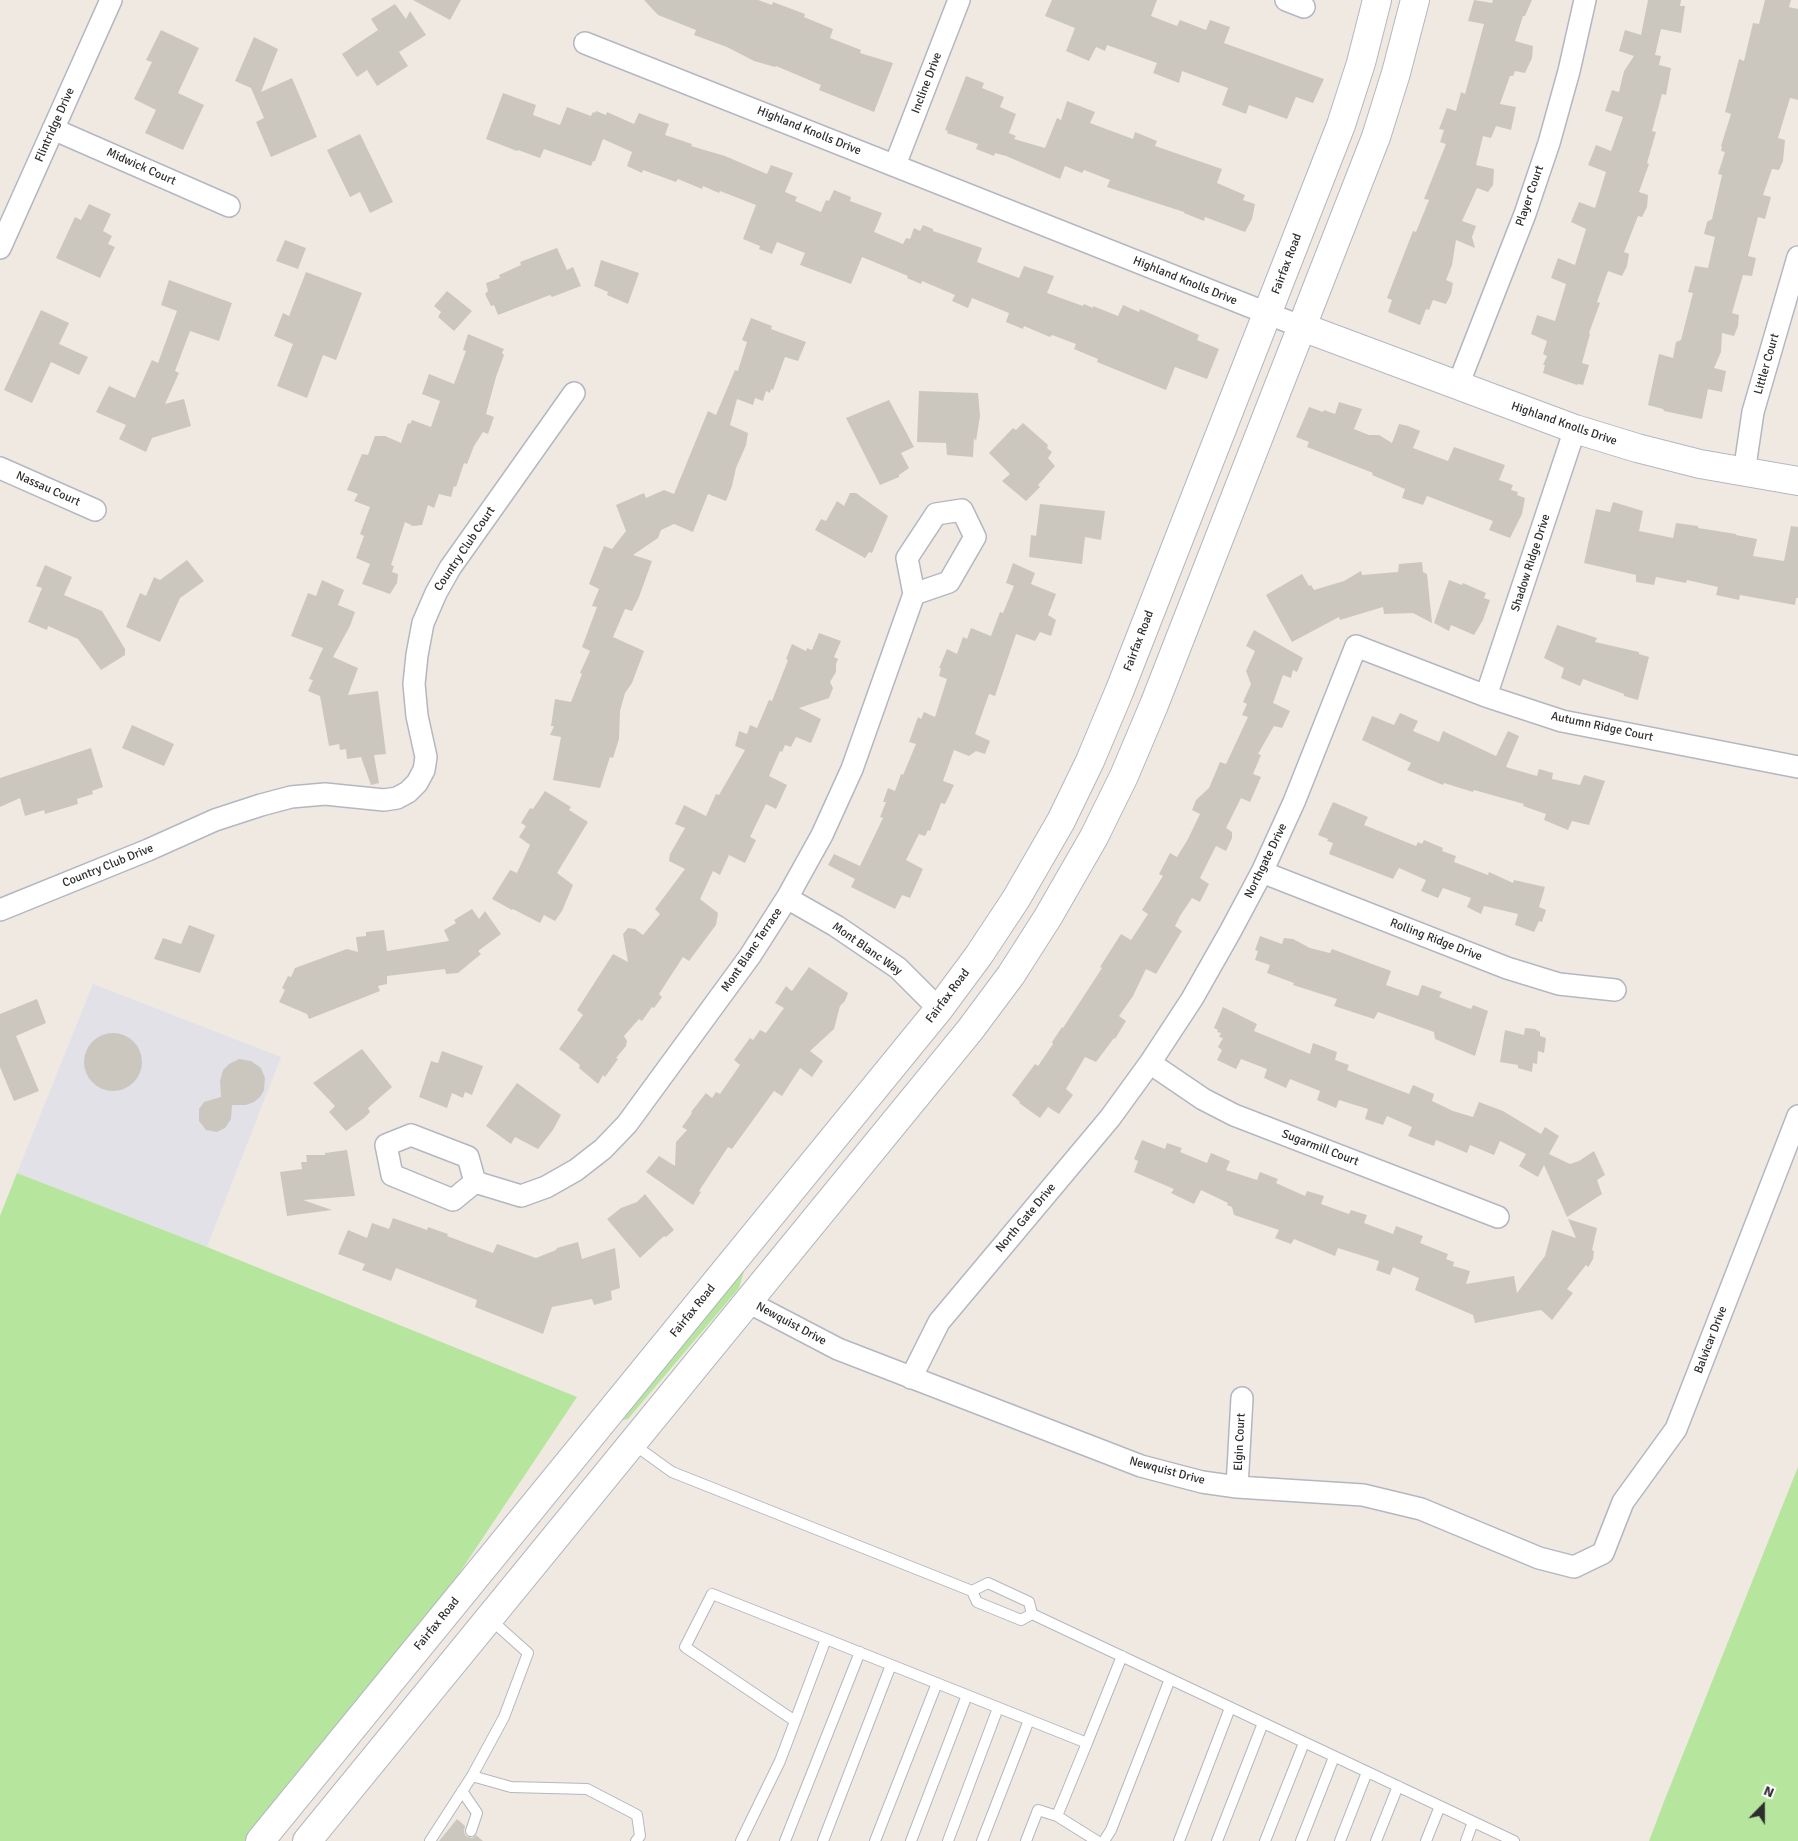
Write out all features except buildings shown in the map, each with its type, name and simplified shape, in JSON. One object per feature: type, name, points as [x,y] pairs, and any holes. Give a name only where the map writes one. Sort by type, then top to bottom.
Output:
[{"type":"main road","name":"Fairfax Road","points":[[260,1841],[940,1009],[1016,899],[1061,821],[1090,761],[1119,692],[1341,125],[1377,0]]},
{"type":"main road","points":[[307,1841],[970,1030],[1005,983],[1048,917],[1094,837],[1124,776],[1154,705],[1376,137],[1396,73],[1415,0]]},
{"type":"main road","name":"Highland Knolls Drive","points":[[1302,327],[1575,429],[1637,448],[1744,473],[1798,481]]},
{"type":"main road","points":[[844,1184],[860,1139],[880,1100],[944,1022],[940,1009]]},
{"type":"main road","points":[[748,1302],[745,1296],[746,1282],[756,1252],[820,1169],[834,1139]]},
{"type":"main road","points":[[632,1443],[630,1402],[672,1350],[677,1330]]},
{"type":"street","name":"Incline Drive","points":[[895,165],[959,0]]},
{"type":"street","name":"Player Court","points":[[1458,385],[1525,214],[1549,143],[1569,71],[1585,0]]},
{"type":"street","name":"Flintridge Drive","points":[[0,248],[111,1]]},
{"type":"street","name":"Highland Knolls Drive","points":[[585,43],[1302,327]]},
{"type":"street","name":"Midwick Court","points":[[54,129],[229,206]]},
{"type":"street","name":"Littler Court","points":[[1744,473],[1753,412],[1798,257]]},
{"type":"street","name":"Country Club Court","points":[[215,820],[261,805],[291,798],[325,794],[384,800],[397,798],[408,792],[417,782],[424,770],[426,757],[417,716],[414,684],[416,655],[424,624],[436,593],[450,568],[574,393]]},
{"type":"street","name":"Shadow Ridge Drive","points":[[1486,696],[1575,429]]},
{"type":"street","name":"Nassau Court","points":[[0,468],[95,510]]},
{"type":"street","name":"Mont Blanc Terrace","points":[[475,1182],[521,1196],[546,1187],[576,1170],[603,1148],[627,1124],[750,956],[787,898],[822,835],[852,769],[914,594]]},
{"type":"street","name":"Autumn Ridge Court","points":[[1356,646],[1486,696],[1562,721],[1798,766]]},
{"type":"street","name":"Northgate Drive","points":[[1150,1063],[1192,999],[1262,872],[1294,802],[1356,646]]},
{"type":"street","name":"Country Club Drive","points":[[0,910],[148,850],[215,820]]},
{"type":"street","name":"Rolling Ridge Drive","points":[[1262,872],[1507,968],[1559,984],[1615,990]]},
{"type":"street","name":"Mont Blanc Way","points":[[787,898],[836,926],[898,968],[940,1009]]},
{"type":"street","name":"Sugarmill Court","points":[[1150,1063],[1203,1099],[1234,1115],[1498,1217]]},
{"type":"street","name":"North Gate Drive","points":[[911,1378],[939,1322],[1110,1118],[1150,1063]]},
{"type":"street","name":"Balvicar Drive","points":[[1603,1552],[1623,1502],[1676,1429],[1798,1116]]},
{"type":"street","name":"Newquist Drive","points":[[748,1302],[838,1349],[1141,1466],[1202,1482],[1237,1487],[1363,1495],[1421,1509],[1538,1558],[1574,1567],[1603,1552]]},
{"type":"street","name":"Elgin Court","points":[[1237,1487],[1242,1398]]},
{"type":"lane","points":[[632,1443],[672,1472],[972,1591],[977,1602],[1021,1620],[1032,1614]]},
{"type":"lane","points":[[972,1591],[988,1583],[1029,1602],[1032,1614]]},
{"type":"lane","points":[[796,1721],[685,1647],[712,1594],[1087,1743]]},
{"type":"lane","points":[[1032,1614],[1440,1806],[1498,1837],[1514,1841]]},
{"type":"lane","points":[[430,1841],[472,1776],[504,1717],[528,1653],[490,1618]]},
{"type":"lane","points":[[741,1841],[780,1761],[826,1639]]},
{"type":"lane","points":[[785,1841],[860,1652]]},
{"type":"lane","points":[[1057,1816],[1122,1656]]},
{"type":"lane","points":[[823,1841],[891,1665]]},
{"type":"lane","points":[[1104,1841],[1111,1830],[1170,1679]]},
{"type":"lane","points":[[875,1841],[937,1683]]},
{"type":"lane","points":[[911,1841],[967,1695]]},
{"type":"lane","points":[[948,1841],[998,1708]]},
{"type":"lane","points":[[1179,1841],[1230,1708]]},
{"type":"lane","points":[[982,1841],[1029,1720]]},
{"type":"lane","points":[[1217,1841],[1263,1723]]},
{"type":"lane","points":[[1265,1841],[1304,1743]]},
{"type":"lane","points":[[1301,1841],[1334,1757]]},
{"type":"lane","points":[[1340,1841],[1367,1772]]},
{"type":"lane","points":[[472,1776],[511,1787],[587,1789],[637,1815],[640,1836],[636,1841]]},
{"type":"lane","points":[[1376,1841],[1398,1786]]},
{"type":"lane","points":[[462,1791],[477,1813],[471,1831]]},
{"type":"lane","points":[[1426,1841],[1440,1806]]},
{"type":"lane","points":[[1026,1841],[1038,1810],[1057,1816],[1097,1841]]},
{"type":"lane","points":[[1466,1841],[1473,1822]]},
{"type":"shaded area","points":[[93,984],[281,1057],[207,1247],[17,1173]]},
{"type":"green space","points":[[17,1173],[207,1247],[577,1397],[460,1572],[386,1674],[256,1841],[0,1841],[0,1216]]},
{"type":"green space","points":[[745,1268],[739,1288],[628,1419],[623,1420],[619,1416]]},
{"type":"green space","points":[[1798,1467],[1798,1841],[1649,1841],[1665,1799]]}]
